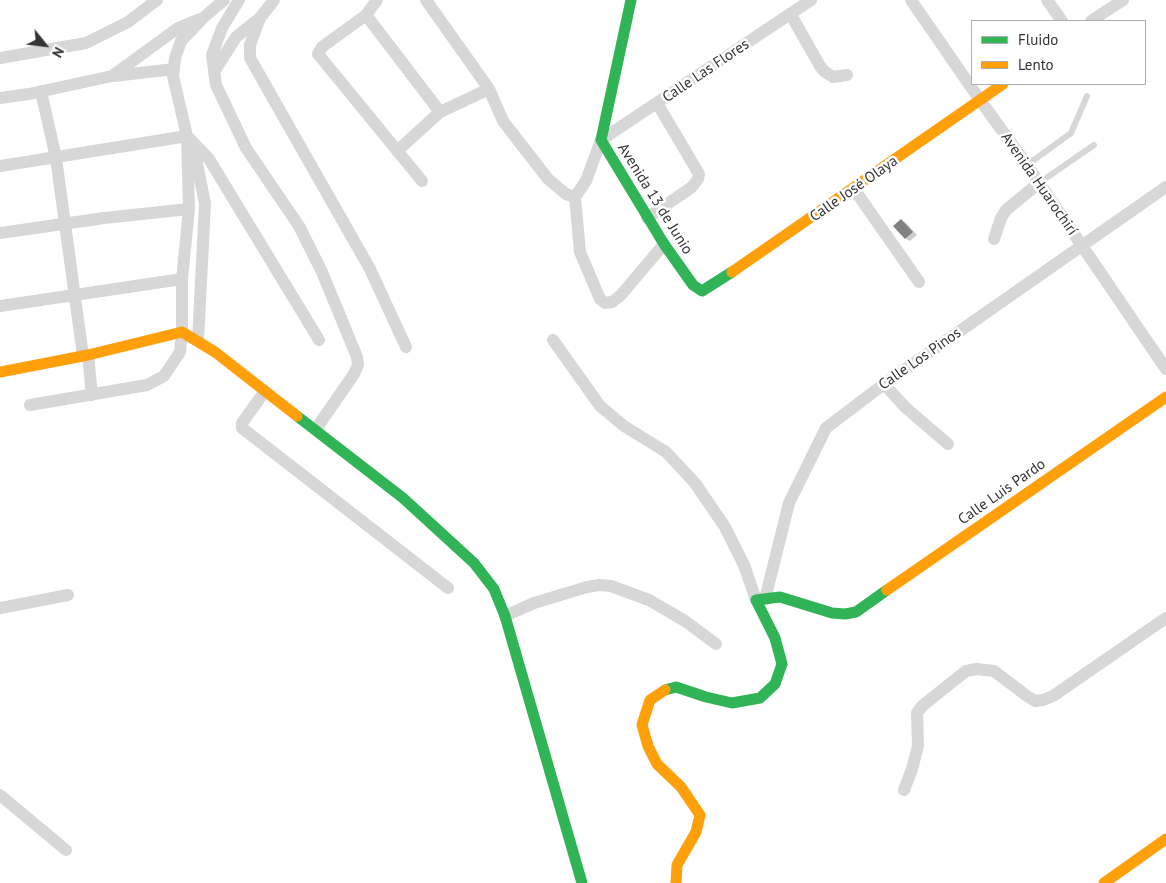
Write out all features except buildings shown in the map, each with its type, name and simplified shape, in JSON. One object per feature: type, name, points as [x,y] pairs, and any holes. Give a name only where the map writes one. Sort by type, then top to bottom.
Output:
[{"type":"street","points":[[0,58],[86,44],[128,22],[157,0]]},
{"type":"street","points":[[198,341],[205,204],[196,158],[187,136],[173,76],[175,58],[181,41],[224,0]]},
{"type":"street","points":[[239,0],[222,28],[212,55],[216,85],[246,148],[299,226],[322,272],[357,357],[358,365],[354,374],[316,429]]},
{"type":"street","points":[[214,72],[236,37],[260,18],[274,0]]},
{"type":"street","points":[[376,0],[366,16],[322,46],[318,54],[422,181]]},
{"type":"street","points":[[426,0],[489,89],[503,121],[548,179],[566,194],[575,197]]},
{"type":"street","name":"Avenida 13 de Junio","points":[[631,0],[601,140],[664,244],[693,285],[702,290]]},
{"type":"street","name":"Calle Las Flores","points":[[601,140],[811,0]]},
{"type":"street","name":"Avenida Huarochirí","points":[[911,0],[1027,165],[1166,369]]},
{"type":"street","points":[[1047,0],[1061,20]]},
{"type":"street","points":[[1092,20],[1122,0]]},
{"type":"street","points":[[791,14],[824,71],[833,76],[847,75]]},
{"type":"street","points":[[366,16],[440,112]]},
{"type":"street","points":[[112,76],[178,28],[203,18]]},
{"type":"street","points":[[260,18],[250,45],[250,58],[370,268],[406,347]]},
{"type":"street","points":[[0,98],[42,92],[112,76],[174,68]]},
{"type":"street","name":"Calle José Olaya","points":[[702,290],[720,281],[1002,85]]},
{"type":"street","points":[[396,151],[440,112],[489,89]]},
{"type":"street","points":[[42,92],[56,158],[75,295],[92,395]]},
{"type":"street","points":[[647,218],[692,187],[699,174],[657,103]]},
{"type":"street","points":[[0,166],[187,136]]},
{"type":"street","points":[[30,405],[147,385],[164,376],[180,352],[182,278],[189,209],[187,136]]},
{"type":"street","points":[[187,136],[209,159],[319,340]]},
{"type":"street","points":[[601,140],[586,181],[575,197],[580,252],[600,299],[605,303],[612,302],[621,295],[664,244]]},
{"type":"street","points":[[994,239],[1001,218],[1006,210],[1039,184]]},
{"type":"street","name":"Calle Los Pinos","points":[[760,599],[789,503],[826,428],[884,384],[1166,187]]},
{"type":"street","points":[[854,189],[919,282]]},
{"type":"street","points":[[0,233],[189,209]]},
{"type":"street","points":[[0,306],[182,278]]},
{"type":"street","points":[[0,372],[86,356],[182,332],[215,352],[403,498],[474,563],[494,589],[505,616],[582,883]]},
{"type":"street","points":[[553,340],[600,406],[624,426],[666,452],[695,483],[725,527],[744,565],[775,638],[782,664],[775,684],[760,698],[732,702],[706,697],[676,687],[666,689],[650,700],[642,725],[648,746],[657,764],[681,787],[700,815],[696,832],[677,865],[676,883]]},
{"type":"street","points":[[884,384],[906,408],[948,444]]},
{"type":"street","points":[[265,391],[242,424],[242,428],[448,588]]},
{"type":"street","name":"Calle Luis Pardo","points":[[760,599],[780,597],[832,612],[845,614],[856,612],[1166,397]]},
{"type":"street","points":[[505,616],[534,603],[587,587],[610,586],[649,600],[685,621],[716,644]]},
{"type":"street","points":[[0,608],[68,595]]},
{"type":"street","points":[[904,790],[918,746],[916,714],[922,706],[966,671],[977,669],[994,671],[1035,701],[1043,700],[1053,696],[1166,618]]},
{"type":"street","points":[[0,795],[66,850]]},
{"type":"street","points":[[1104,883],[1166,839]]},
{"type":"lane","points":[[1027,165],[1072,133],[1087,96]]},
{"type":"lane","points":[[1039,184],[1094,145]]},
{"type":"traffic: fast","points":[[631,0],[601,140],[664,244],[693,285],[702,291],[732,272]]},
{"type":"traffic: fast","points":[[297,416],[403,498],[474,563],[494,589],[505,616],[582,883]]},
{"type":"traffic: fast","points":[[665,690],[676,687],[732,703],[760,698],[775,684],[782,664],[775,638],[756,600],[780,597],[832,613],[845,614],[856,612],[887,590]]},
{"type":"traffic: slow","points":[[732,272],[1002,85]]},
{"type":"traffic: slow","points":[[0,372],[88,355],[182,332],[215,352],[297,416]]},
{"type":"traffic: slow","points":[[887,590],[1166,397]]},
{"type":"traffic: slow","points":[[665,690],[650,700],[642,725],[648,746],[657,764],[681,787],[700,815],[696,832],[677,865],[676,883]]},
{"type":"traffic: slow","points":[[1104,883],[1166,839]]}]
